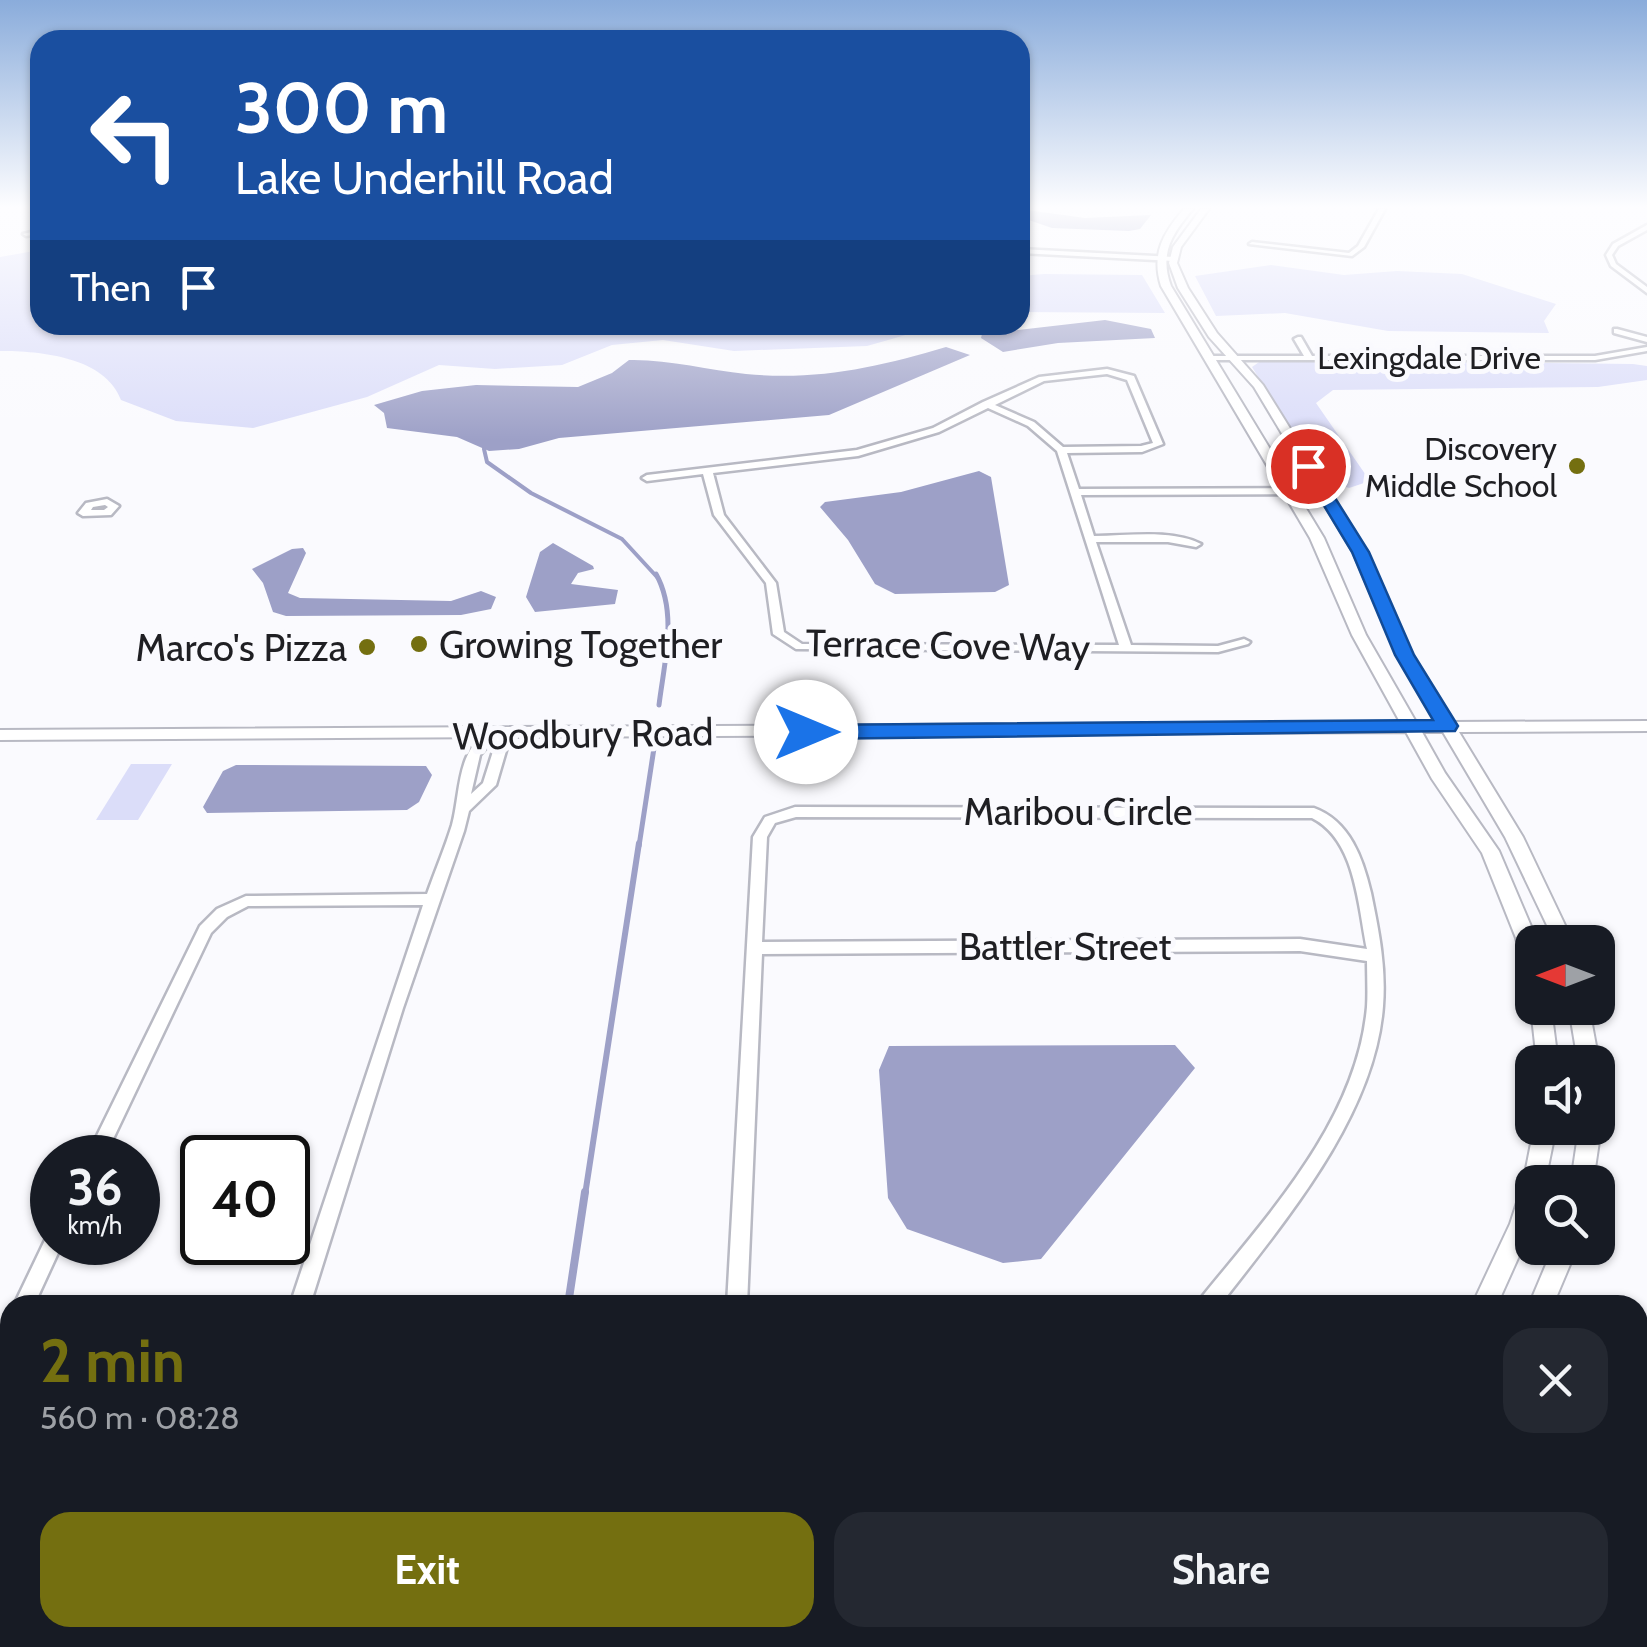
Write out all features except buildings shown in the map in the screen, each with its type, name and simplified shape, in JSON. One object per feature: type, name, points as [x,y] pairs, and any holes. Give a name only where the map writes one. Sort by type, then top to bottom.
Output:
[{"type":"street","points":[[1166,286],[1317,538],[1359,636],[1410,726],[1496,862],[1521,925]]},
{"type":"street","points":[[1181,286],[1213,335],[1258,384],[1360,552],[1404,655],[1514,837],[1556,925]]},
{"type":"street","points":[[1617,331],[1647,340]]},
{"type":"street","points":[[1298,339],[1309,357]]},
{"type":"street","name":"Lexingdale Drive","points":[[1210,358],[1595,358],[1647,349]]},
{"type":"street","points":[[647,478],[858,454],[924,434],[1020,386],[1057,376],[1107,371],[1131,378],[1158,444],[1142,449],[1061,450]]},
{"type":"street","points":[[986,404],[1031,424],[1061,450],[1126,649]]},
{"type":"street","name":"Terrace Cove Way","points":[[708,470],[716,509],[767,574],[776,599],[776,628],[791,644],[818,650],[1126,649],[1226,648],[1244,642]]},
{"type":"street","points":[[1076,492],[1322,491]]},
{"type":"street","points":[[1091,540],[1175,540],[1196,544]]},
{"type":"street","name":"Woodbury Road","points":[[0,735],[1647,726]]},
{"type":"street","points":[[303,1295],[432,899],[466,807],[489,784],[502,744],[491,735],[478,744],[464,784],[466,807]]},
{"type":"street","name":"Maribou Circle","points":[[737,1295],[760,837],[770,820],[786,814],[1292,811],[1324,817],[1344,838],[1368,908],[1376,956],[1371,1033],[1360,1078],[1318,1163],[1216,1295]]},
{"type":"street","points":[[106,1135],[204,930],[222,913],[254,900],[432,899]]},
{"type":"street","name":"Battler Street","points":[[753,948],[1300,945],[1376,956]]},
{"type":"street","points":[[1489,1295],[1515,1239]]},
{"type":"street","points":[[29,1295],[43,1265]]},
{"type":"street","points":[[1545,1295],[1558,1265]]},
{"type":"shaded area","points":[[0,286],[30,286],[30,335],[906,335],[867,346],[734,351],[663,340],[612,345],[562,365],[495,369],[439,365],[367,397],[253,428],[176,421],[121,400],[101,374],[70,359],[0,351]]},
{"type":"shaded area","points":[[1030,286],[1149,286],[1165,313],[1030,312]]},
{"type":"shaded area","points":[[1200,286],[1499,286],[1556,304],[1544,321],[1549,333],[1388,331],[1285,313],[1216,316]]},
{"type":"shaded area","points":[[1105,320],[1151,329],[1155,338],[1058,343],[1003,352],[981,338],[1030,335],[1030,329]]},
{"type":"shaded area","points":[[946,347],[970,355],[829,415],[559,438],[519,449],[489,451],[457,437],[387,428],[384,413],[374,405],[422,391],[476,385],[578,387],[612,373],[629,360],[798,376],[872,366]]},
{"type":"shaded area","points":[[1262,360],[1633,364],[1647,366],[1647,380],[1598,387],[1333,390],[1316,403],[1370,481],[1349,488],[1321,479],[1252,367]]},
{"type":"shaded area","points":[[979,471],[991,477],[1009,585],[995,592],[895,594],[875,584],[848,540],[820,507],[825,502],[901,492]]},
{"type":"shaded area","points":[[553,543],[593,566],[594,569],[578,573],[571,584],[618,590],[615,604],[535,612],[526,597],[540,552]]},
{"type":"shaded area","points":[[303,548],[306,553],[288,593],[300,598],[451,601],[481,591],[496,597],[491,609],[461,615],[286,616],[273,612],[263,583],[252,569],[292,549]]},
{"type":"shaded area","points":[[131,764],[172,764],[138,820],[96,820]]},
{"type":"shaded area","points":[[236,765],[426,766],[432,775],[419,802],[407,810],[207,813],[203,807],[223,771]]},
{"type":"shaded area","points":[[1175,1045],[1195,1068],[1041,1259],[1003,1263],[907,1229],[888,1198],[879,1070],[889,1046]]},
{"type":"waterway","points":[[484,449],[487,462],[531,493],[622,539],[657,577]]},
{"type":"waterway","points":[[656,574],[663,589],[668,622],[659,705]]},
{"type":"waterway","points":[[639,846],[654,748]]},
{"type":"waterway","points":[[585,1195],[639,843]]},
{"type":"waterway","points":[[570,1295],[585,1192]]},
{"type":"place","name":"Discovery Middle School","points":[[1577,466]]},
{"type":"place","name":"Growing Together","points":[[419,644]]},
{"type":"place","name":"Marco's Pizza","points":[[367,647]]},
{"type":"route","points":[[806,732],[1447,726],[1404,655],[1360,552],[1308,466]]}]
